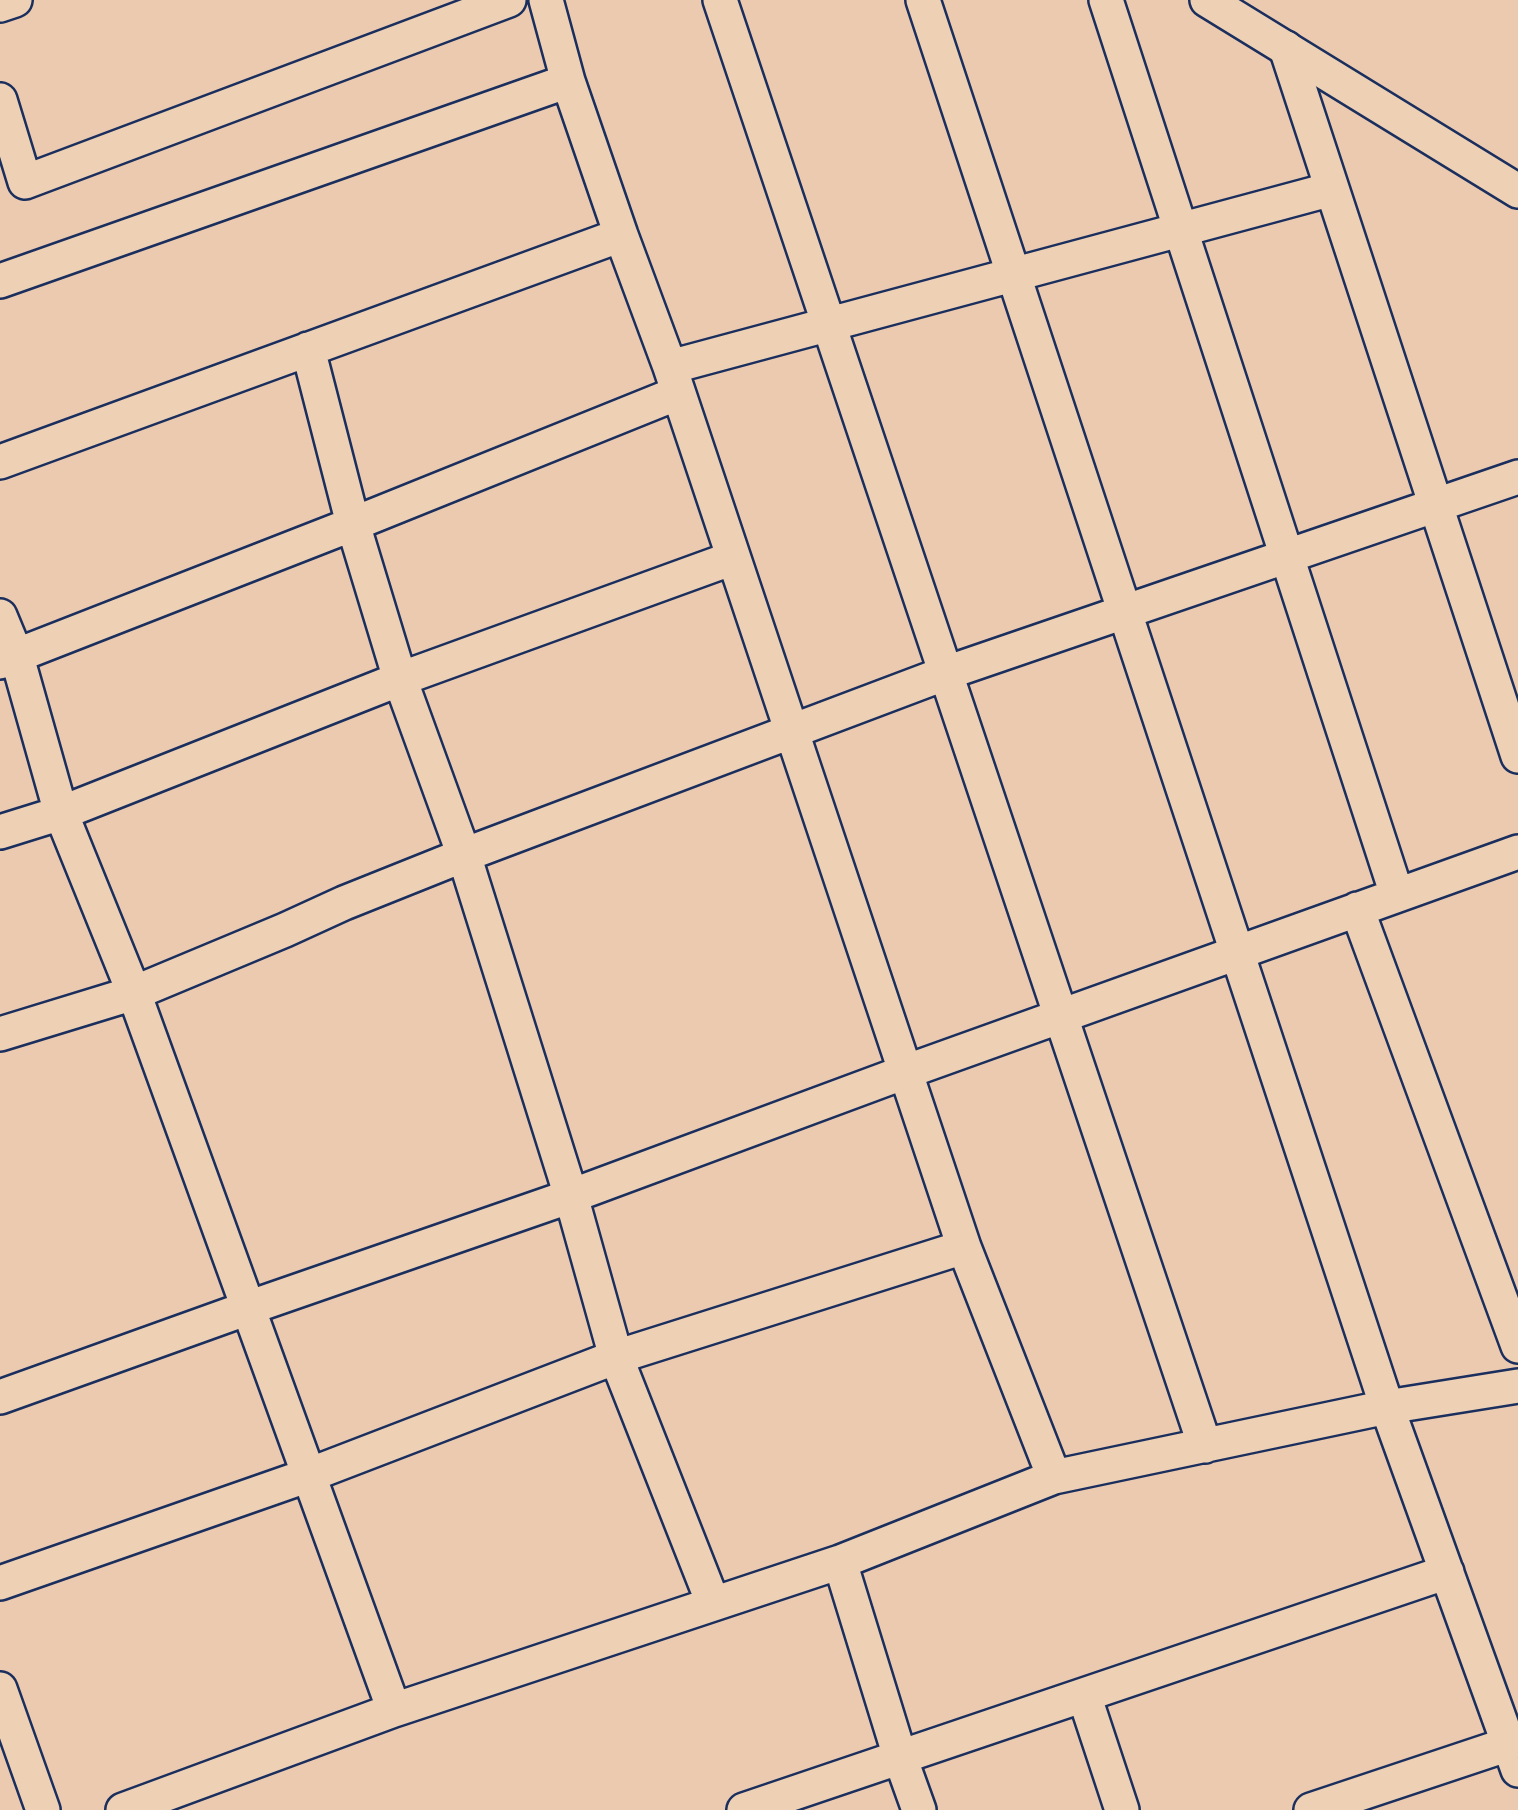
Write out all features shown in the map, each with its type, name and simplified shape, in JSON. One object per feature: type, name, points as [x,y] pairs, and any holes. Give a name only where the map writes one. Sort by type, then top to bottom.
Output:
[{"type":"street","points":[[0,5],[15,0]]},
{"type":"street","points":[[0,100],[25,182],[509,0]]},
{"type":"street","points":[[546,0],[568,81],[674,380],[964,1247],[1054,1477]]},
{"type":"street","points":[[720,0],[1205,1446]]},
{"type":"street","points":[[923,0],[1387,1407],[1513,1757],[1311,1810]]},
{"type":"street","points":[[1106,0],[1398,895]]},
{"type":"street","points":[[1207,0],[1518,191]]},
{"type":"street","points":[[1286,48],[1518,756]]},
{"type":"street","points":[[0,281],[568,81]]},
{"type":"street","points":[[9,660],[353,524],[674,380],[829,324],[1332,189]]},
{"type":"street","points":[[0,462],[621,235]]},
{"type":"street","points":[[308,349],[353,524],[400,679],[464,855],[571,1196],[616,1357],[713,1603]]},
{"type":"street","points":[[0,1034],[134,993],[344,903],[464,855],[946,673],[1518,477]]},
{"type":"street","points":[[0,831],[62,813],[400,679],[733,558]]},
{"type":"street","points":[[0,616],[9,660],[62,813],[134,993],[394,1710]]},
{"type":"street","points":[[0,1397],[571,1196],[905,1072],[1357,909],[1515,860]]},
{"type":"street","points":[[1357,909],[1518,1346]]},
{"type":"street","points":[[0,1582],[309,1475],[616,1357],[964,1247]]},
{"type":"street","points":[[123,1810],[394,1710],[840,1562],[1054,1477],[1387,1407],[1518,1386]]},
{"type":"street","points":[[840,1562],[900,1757],[919,1810]]},
{"type":"street","points":[[744,1810],[1447,1572]]},
{"type":"street","points":[[0,1689],[43,1810]]},
{"type":"street","points":[[1084,1695],[1122,1810]]}]
